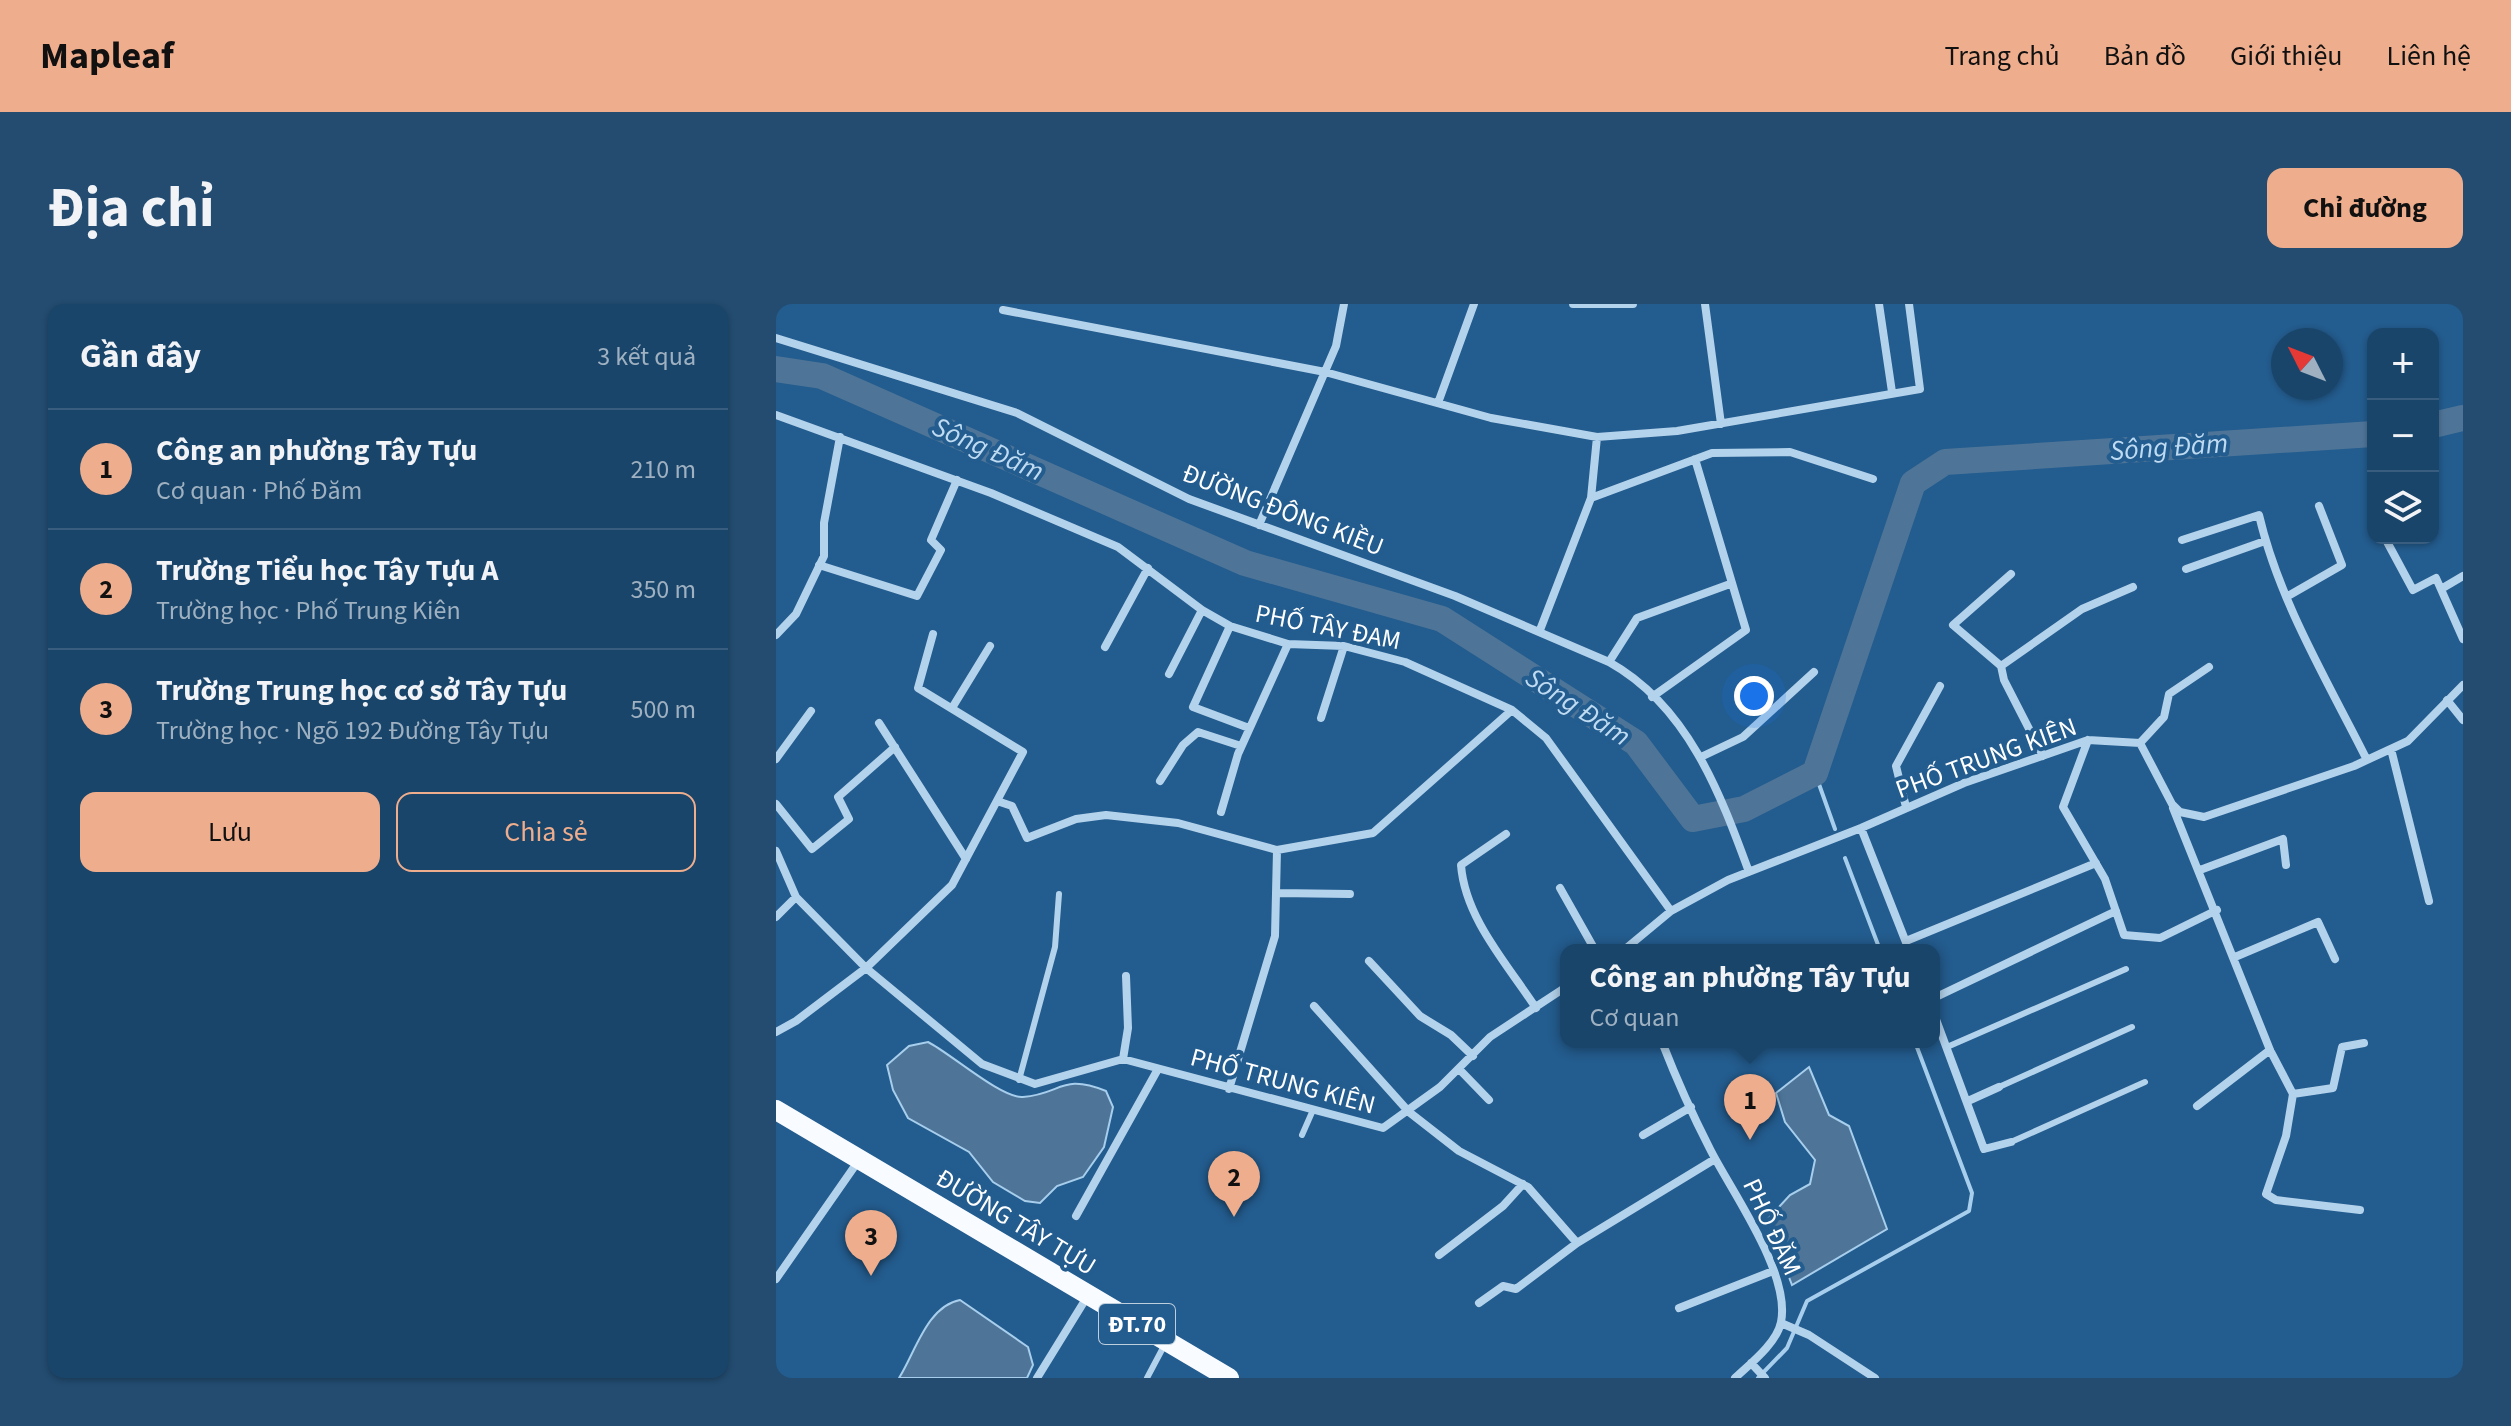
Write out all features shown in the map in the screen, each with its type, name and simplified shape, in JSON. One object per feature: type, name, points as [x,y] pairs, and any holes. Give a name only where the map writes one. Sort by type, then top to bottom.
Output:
[{"type":"main road","name":"ĐƯỜNG TÂY TỰU","points":[[776,1110],[1089,1296],[1165,1333],[1229,1378]]},
{"type":"street","points":[[1259,525],[1336,346],[1344,304]]},
{"type":"street","points":[[1438,403],[1474,304]]},
{"type":"street","points":[[1573,304],[1633,304]]},
{"type":"street","points":[[1705,304],[1721,424]]},
{"type":"street","points":[[1879,304],[1892,392]]},
{"type":"street","points":[[1003,310],[1325,372],[1491,418],[1597,437],[1721,424],[1920,389],[1909,304]]},
{"type":"street","name":"ĐƯỜNG ĐÔNG KIỀU","points":[[776,338],[1017,413],[1189,499],[1540,630],[1609,662],[1625,671],[1652,697],[1703,756],[1749,872]]},
{"type":"street","name":"PHỐ TÂY ĐAM","points":[[776,415],[957,480],[1118,547],[1202,610],[1230,626],[1288,644],[1344,646],[1405,662],[1512,710],[1546,738],[1671,911]]},
{"type":"street","points":[[776,635],[796,614],[824,556],[824,523],[840,437]]},
{"type":"street","points":[[1540,630],[1591,498],[1597,437]]},
{"type":"street","points":[[1591,498],[1712,453],[1790,452],[1873,479]]},
{"type":"street","points":[[1652,697],[1746,630],[1695,459]]},
{"type":"street","points":[[819,565],[917,596],[941,550],[931,540],[957,480]]},
{"type":"street","points":[[2288,596],[2342,565],[2319,506]]},
{"type":"street","points":[[2182,540],[2259,515],[2265,541],[2288,596],[2367,760]]},
{"type":"street","points":[[2186,569],[2265,541]]},
{"type":"street","points":[[2388,544],[2413,590],[2436,578],[2463,639]]},
{"type":"street","points":[[1105,647],[1148,568]]},
{"type":"street","points":[[2011,574],[1953,625],[2001,666],[2004,680],[2043,756]]},
{"type":"street","points":[[2441,589],[2463,576]]},
{"type":"street","points":[[1609,662],[1625,632],[1637,618],[1730,584]]},
{"type":"street","points":[[2001,666],[2082,609],[2133,587]]},
{"type":"street","points":[[1169,674],[1202,610]]},
{"type":"street","points":[[1230,626],[1193,707],[1249,728]]},
{"type":"street","points":[[776,1032],[866,968],[952,885],[1023,752],[918,688],[933,634]]},
{"type":"street","points":[[1221,812],[1241,746],[1288,644]]},
{"type":"street","points":[[952,708],[990,646]]},
{"type":"street","points":[[1321,718],[1344,646]]},
{"type":"street","points":[[2209,667],[2169,694],[2164,717],[2140,743],[2172,804],[2217,910],[2270,1050],[2293,1094],[2286,1136],[2266,1194],[2276,1200],[2360,1210]]},
{"type":"street","points":[[1703,756],[1743,737],[1814,672]]},
{"type":"street","points":[[2172,804],[2180,812],[2204,817],[2367,760],[2408,741],[2463,685]]},
{"type":"street","points":[[1906,807],[1896,766],[1940,686]]},
{"type":"street","points":[[2447,700],[2463,720]]},
{"type":"street","points":[[997,801],[1012,806],[1027,838],[1076,819],[1106,815],[1178,823],[1277,850],[1373,833],[1512,710]]},
{"type":"street","points":[[776,759],[811,711]]},
{"type":"street","points":[[879,723],[966,859]]},
{"type":"street","points":[[1160,781],[1183,745],[1198,732],[1241,746]]},
{"type":"street","points":[[2088,740],[2063,807],[2096,863],[2124,935],[2160,938],[2217,910]]},
{"type":"street","name":"PHỐ TRUNG KIÊN","points":[[1631,944],[1671,911],[1749,872],[1906,807],[2088,740],[2140,743]]},
{"type":"street","points":[[776,804],[812,849],[849,819],[838,797],[895,747]]},
{"type":"street","points":[[2391,749],[2429,901]]},
{"type":"street","points":[[1859,829],[1906,944]]},
{"type":"street","points":[[1506,834],[1461,865],[1466,901],[1536,1008]]},
{"type":"street","points":[[2200,870],[2283,839],[2286,865]]},
{"type":"street","points":[[1229,1089],[1275,936],[1277,850]]},
{"type":"street","points":[[776,851],[796,897],[866,968],[982,1064],[1035,1084],[1123,1059],[1158,1069]]},
{"type":"street","points":[[1912,944],[2096,863]]},
{"type":"street","points":[[1560,888],[1592,944]]},
{"type":"street","points":[[1278,893],[1350,894]]},
{"type":"street","points":[[776,917],[796,897]]},
{"type":"street","points":[[1940,995],[2116,911]]},
{"type":"street","points":[[2235,957],[2318,922],[2335,959]]},
{"type":"street","points":[[1369,961],[1420,1016],[1451,1035],[1473,1056]]},
{"type":"street","points":[[1123,1059],[1128,1028],[1126,976]]},
{"type":"street","name":"PHỐ TRUNG KIÊN","points":[[1076,1216],[1158,1069],[1383,1128],[1409,1112],[1459,1069],[1490,1037],[1560,991]]},
{"type":"street","points":[[1314,1006],[1409,1112],[1459,1151],[1523,1184],[1577,1243]]},
{"type":"street","points":[[1940,1029],[1984,1149],[2011,1142]]},
{"type":"street","points":[[2293,1094],[2333,1088],[2342,1047],[2364,1043]]},
{"type":"street","name":"PHỐ ĐĂM","points":[[1665,1048],[1715,1159],[1737,1194],[1773,1271],[1782,1299],[1784,1324]]},
{"type":"street","points":[[2197,1106],[2270,1050]]},
{"type":"street","points":[[1459,1069],[1489,1100]]},
{"type":"street","points":[[1968,1101],[1999,1087]]},
{"type":"street","points":[[1643,1135],[1691,1107]]},
{"type":"street","points":[[776,1279],[859,1159]]},
{"type":"street","points":[[1479,1303],[1503,1286],[1516,1289],[1577,1243],[1715,1159]]},
{"type":"street","points":[[1439,1255],[1503,1206],[1523,1184]]},
{"type":"street","points":[[1679,1308],[1773,1271]]},
{"type":"street","points":[[1037,1378],[1089,1296]]},
{"type":"street","points":[[1735,1378],[1752,1365],[1784,1324],[1809,1335],[1875,1378]]},
{"type":"street","points":[[1752,1365],[1765,1378]]},
{"type":"lane","points":[[1019,1080],[1055,947],[1059,894]]},
{"type":"lane","points":[[1947,1047],[2126,969]]},
{"type":"lane","points":[[1999,1087],[2132,1027]]},
{"type":"lane","points":[[2011,1142],[2145,1082]]},
{"type":"lane","points":[[1302,1135],[1313,1110]]},
{"type":"lane","points":[[1147,1378],[1165,1333]]},
{"type":"water","points":[[928,1042],[1014,1096],[1036,1095],[1070,1084],[1106,1091],[1113,1107],[1104,1147],[1083,1177],[1057,1186],[1040,1203],[1025,1201],[993,1182],[969,1152],[908,1118],[893,1090],[887,1065],[909,1046]]},
{"type":"water","points":[[1809,1067],[1829,1115],[1849,1126],[1887,1229],[1792,1285],[1767,1220],[1790,1195],[1810,1184],[1815,1160],[1785,1122],[1776,1093]]},
{"type":"water","points":[[960,1300],[1028,1347],[1033,1365],[1027,1378],[899,1378],[930,1321],[949,1304]]},
{"type":"waterway","name":"Sông Đăm","points":[[776,369],[822,376],[1245,563],[1442,619],[1636,743],[1693,819],[1744,809],[1815,773],[1913,483],[1945,462],[2367,434]]},
{"type":"waterway","name":"Sông Đăm","points":[[2439,424],[2463,418]]},
{"type":"waterway","points":[[1815,773],[1835,829]]},
{"type":"waterway","points":[[1845,858],[1878,944]]},
{"type":"waterway","points":[[1758,1378],[1787,1348],[1807,1301],[1969,1211],[1972,1193],[1917,1048]]},
{"type":"place","name":"Công an phường Tây Tựu","points":[[1750,1140]]},
{"type":"place","name":"Trường Tiểu học Tây Tựu A","points":[[1234,1217]]},
{"type":"place","name":"Trường Trung học cơ sở Tây Tựu","points":[[871,1276]]}]
